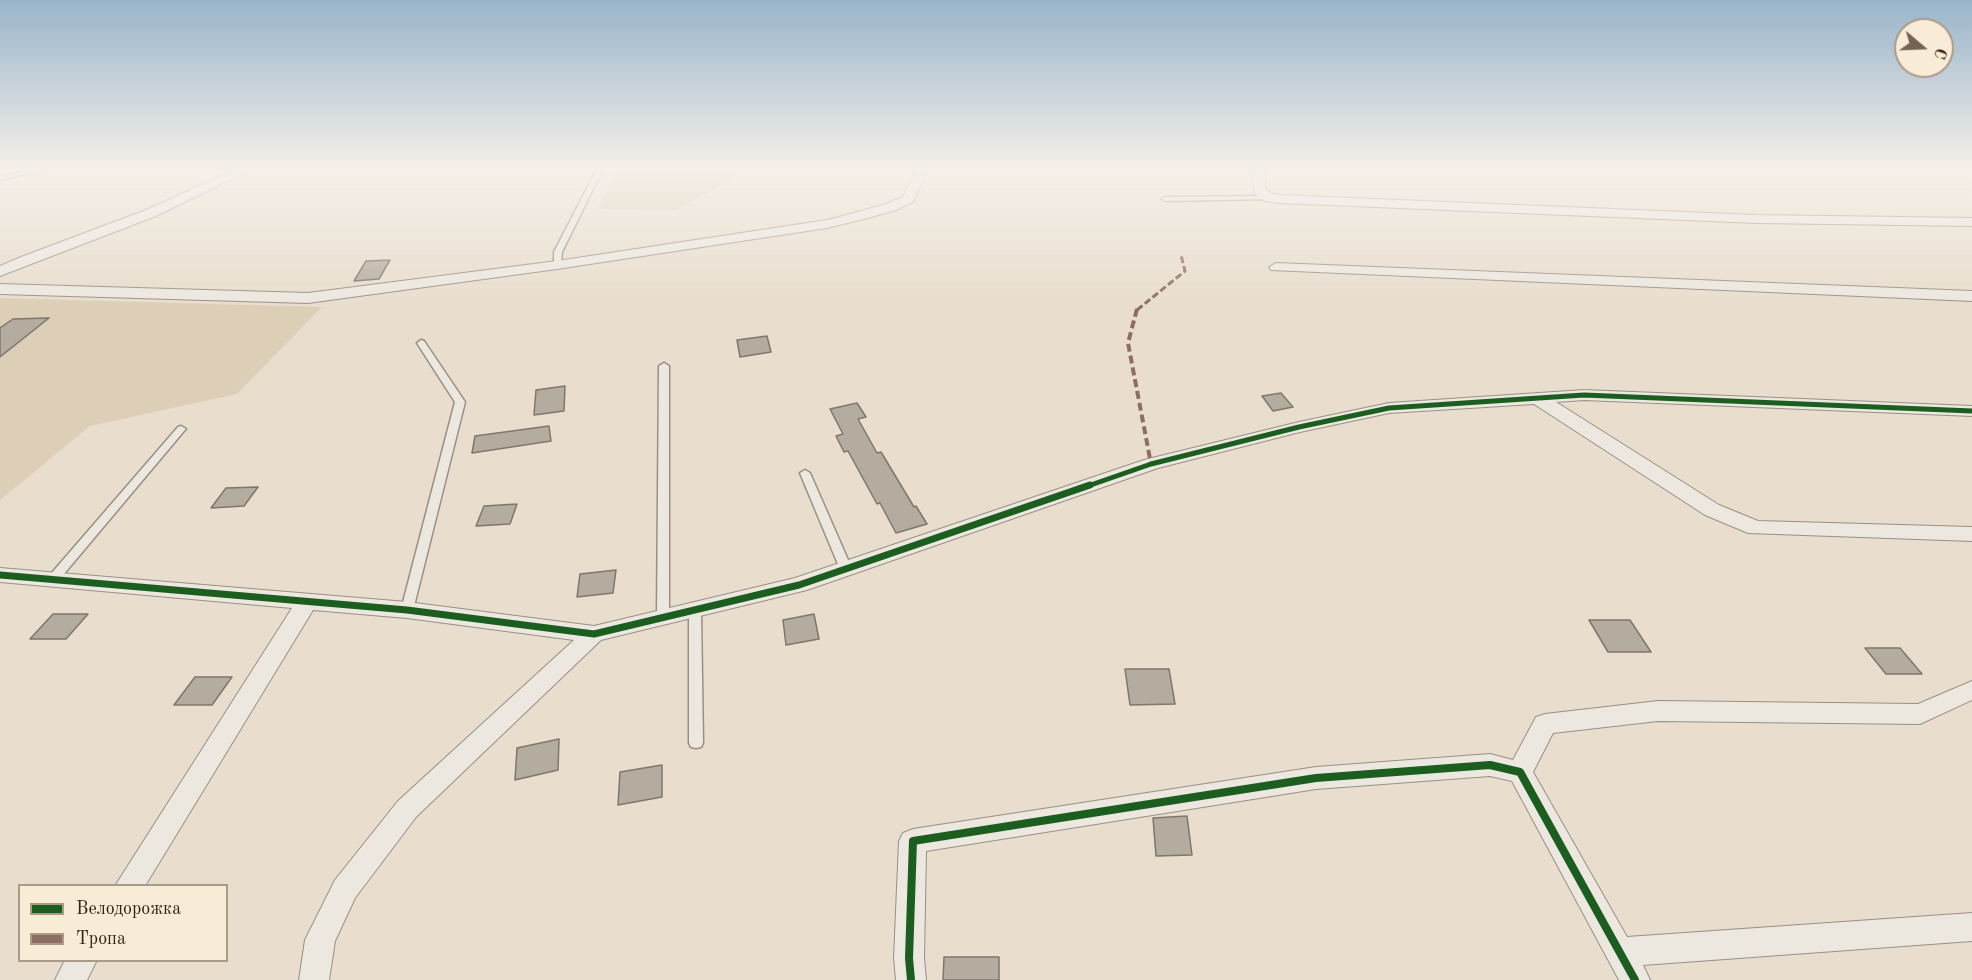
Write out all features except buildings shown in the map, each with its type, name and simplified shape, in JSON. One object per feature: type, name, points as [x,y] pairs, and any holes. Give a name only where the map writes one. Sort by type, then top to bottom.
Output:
[{"type":"street","points":[[0,272],[147,215]]},
{"type":"street","points":[[0,289],[308,298],[557,265],[826,224],[864,215]]},
{"type":"street","points":[[1657,215],[1756,219],[1972,222]]},
{"type":"street","points":[[1276,267],[1972,296]]},
{"type":"street","points":[[0,575],[407,610],[594,634],[800,585],[1151,464],[1299,427],[1389,408],[1584,395],[1972,411]]},
{"type":"street","points":[[1539,399],[1712,510],[1755,528],[1972,534]]},
{"type":"street","points":[[130,884],[307,603]]},
{"type":"street","points":[[314,980],[320,940],[345,889],[377,846],[407,809],[594,634]]},
{"type":"street","points":[[1520,772],[1545,724],[1658,711],[1920,714],[1972,690]]},
{"type":"street","points":[[911,980],[909,958],[913,841],[1316,778],[1490,765],[1520,772],[1635,980]]},
{"type":"street","points":[[1621,952],[1972,927]]},
{"type":"street","points":[[70,980],[81,962]]},
{"type":"lane","points":[[557,265],[558,252],[577,215]]},
{"type":"lane","points":[[407,610],[460,402],[421,343]]},
{"type":"lane","points":[[663,617],[664,366]]},
{"type":"lane","points":[[54,578],[181,429]]},
{"type":"lane","points":[[805,473],[846,569]]},
{"type":"lane","points":[[695,610],[696,743]]},
{"type":"shaded area","points":[[0,298],[322,307],[237,394],[90,426],[0,500]]},
{"type":"marked path","points":[[1151,464],[1128,343],[1137,309],[1185,271],[1181,255]]},
{"type":"cycle path","points":[[0,575],[407,610],[594,634],[799,585],[1151,464],[1299,427],[1389,408],[1584,395],[1972,411]]},
{"type":"cycle path","points":[[911,980],[909,958],[913,841],[1316,778],[1490,765],[1520,772],[1635,980]]}]
